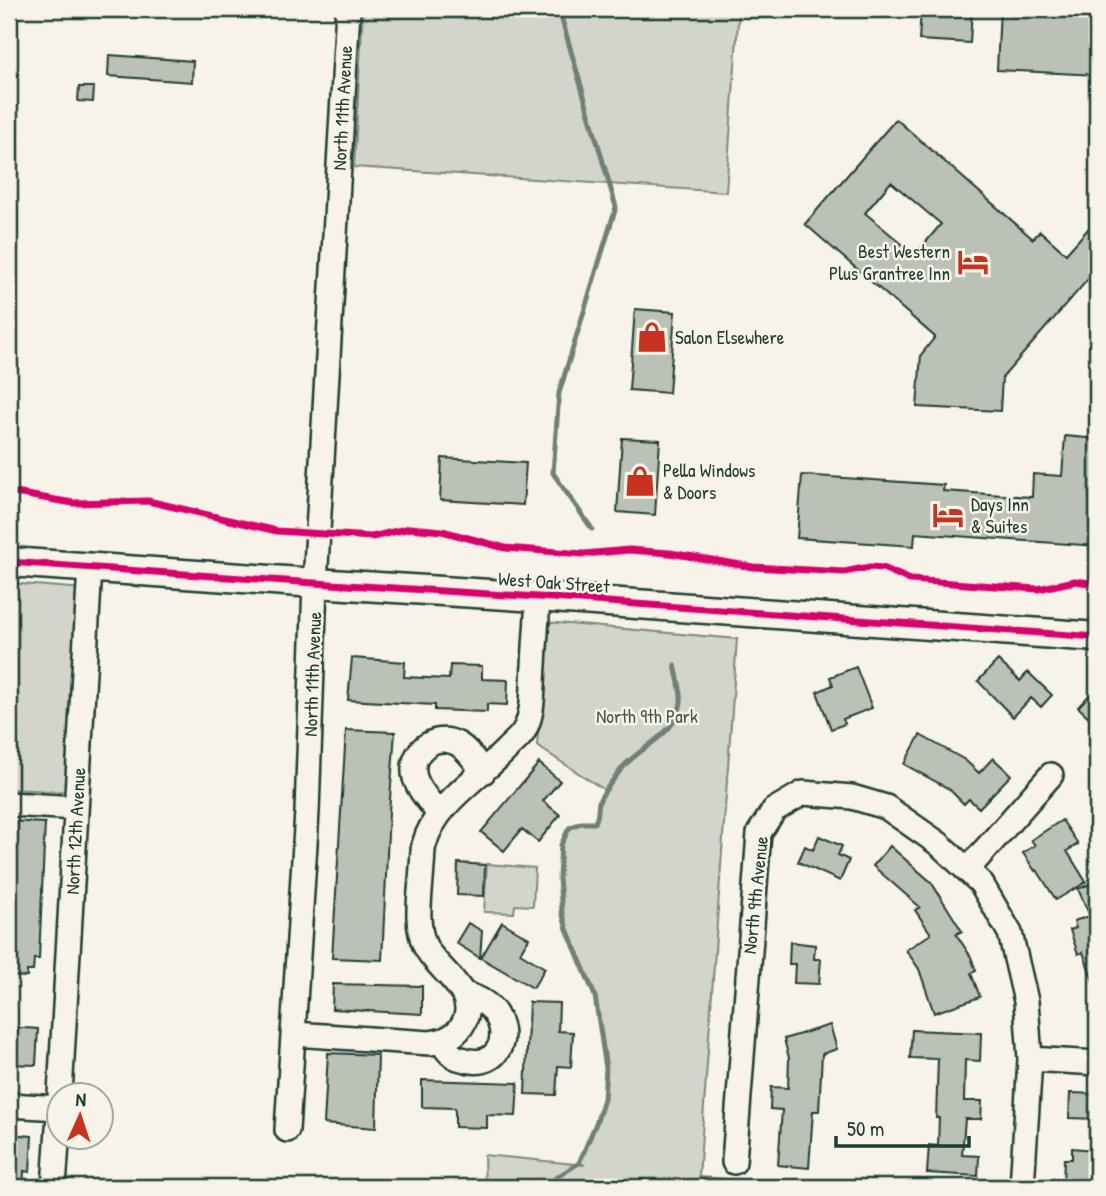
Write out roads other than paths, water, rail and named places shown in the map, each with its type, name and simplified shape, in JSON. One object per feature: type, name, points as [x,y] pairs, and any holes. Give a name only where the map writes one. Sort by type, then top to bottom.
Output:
[{"type":"main road","name":"West Oak Street","points":[[9,562],[1097,637]]},
{"type":"street","name":"North 11th Avenue","points":[[287,1130],[307,812],[315,583],[348,9]]},
{"type":"street","name":"North 12th Avenue","points":[[61,1080],[90,567]]},
{"type":"street","points":[[294,1034],[430,1044],[443,1041],[462,1027],[467,1017],[464,994],[431,956],[425,945],[419,919],[423,847],[439,814],[523,733],[531,712],[538,597]]},
{"type":"street","points":[[439,814],[417,784],[414,775],[416,757],[422,749],[438,740],[457,743],[483,772]]},
{"type":"street","points":[[968,869],[1051,775]]},
{"type":"street","name":"North 9th Avenue","points":[[734,1162],[759,833],[774,810],[803,793],[852,797],[886,807],[939,844],[981,883],[1010,933],[1026,1001],[1030,1059],[1022,1187]]},
{"type":"street","points":[[9,804],[76,808]]},
{"type":"street","points":[[443,1041],[455,1057],[468,1061],[486,1060],[500,1048],[503,1040],[500,1022],[492,1010],[475,997],[464,994]]},
{"type":"street","points":[[1030,1059],[1097,1063]]},
{"type":"street","points":[[9,1105],[46,1107]]},
{"type":"street","name":"North 12th Avenue","points":[[54,1187],[56,1150]]},
{"type":"waterway","points":[[557,9],[616,207],[559,393],[553,473],[592,529]]},
{"type":"waterway","points":[[520,1187],[539,1181],[551,1181],[579,1163],[604,1099],[606,1068],[595,996],[562,912],[559,878],[561,845],[569,828],[581,823],[595,823],[600,799],[618,773],[673,723],[681,702],[675,665]]},
{"type":"place","name":"Best Western Plus Grantree Inn","points":[[973,262]]},
{"type":"place","name":"Salon Elsewhere","points":[[652,337]]},
{"type":"place","name":"Pella Windows & Doors","points":[[640,481]]},
{"type":"place","name":"Days Inn & Suites","points":[[948,515]]},
{"type":"park label","name":"North 9th Park","points":[[647,716]]}]
